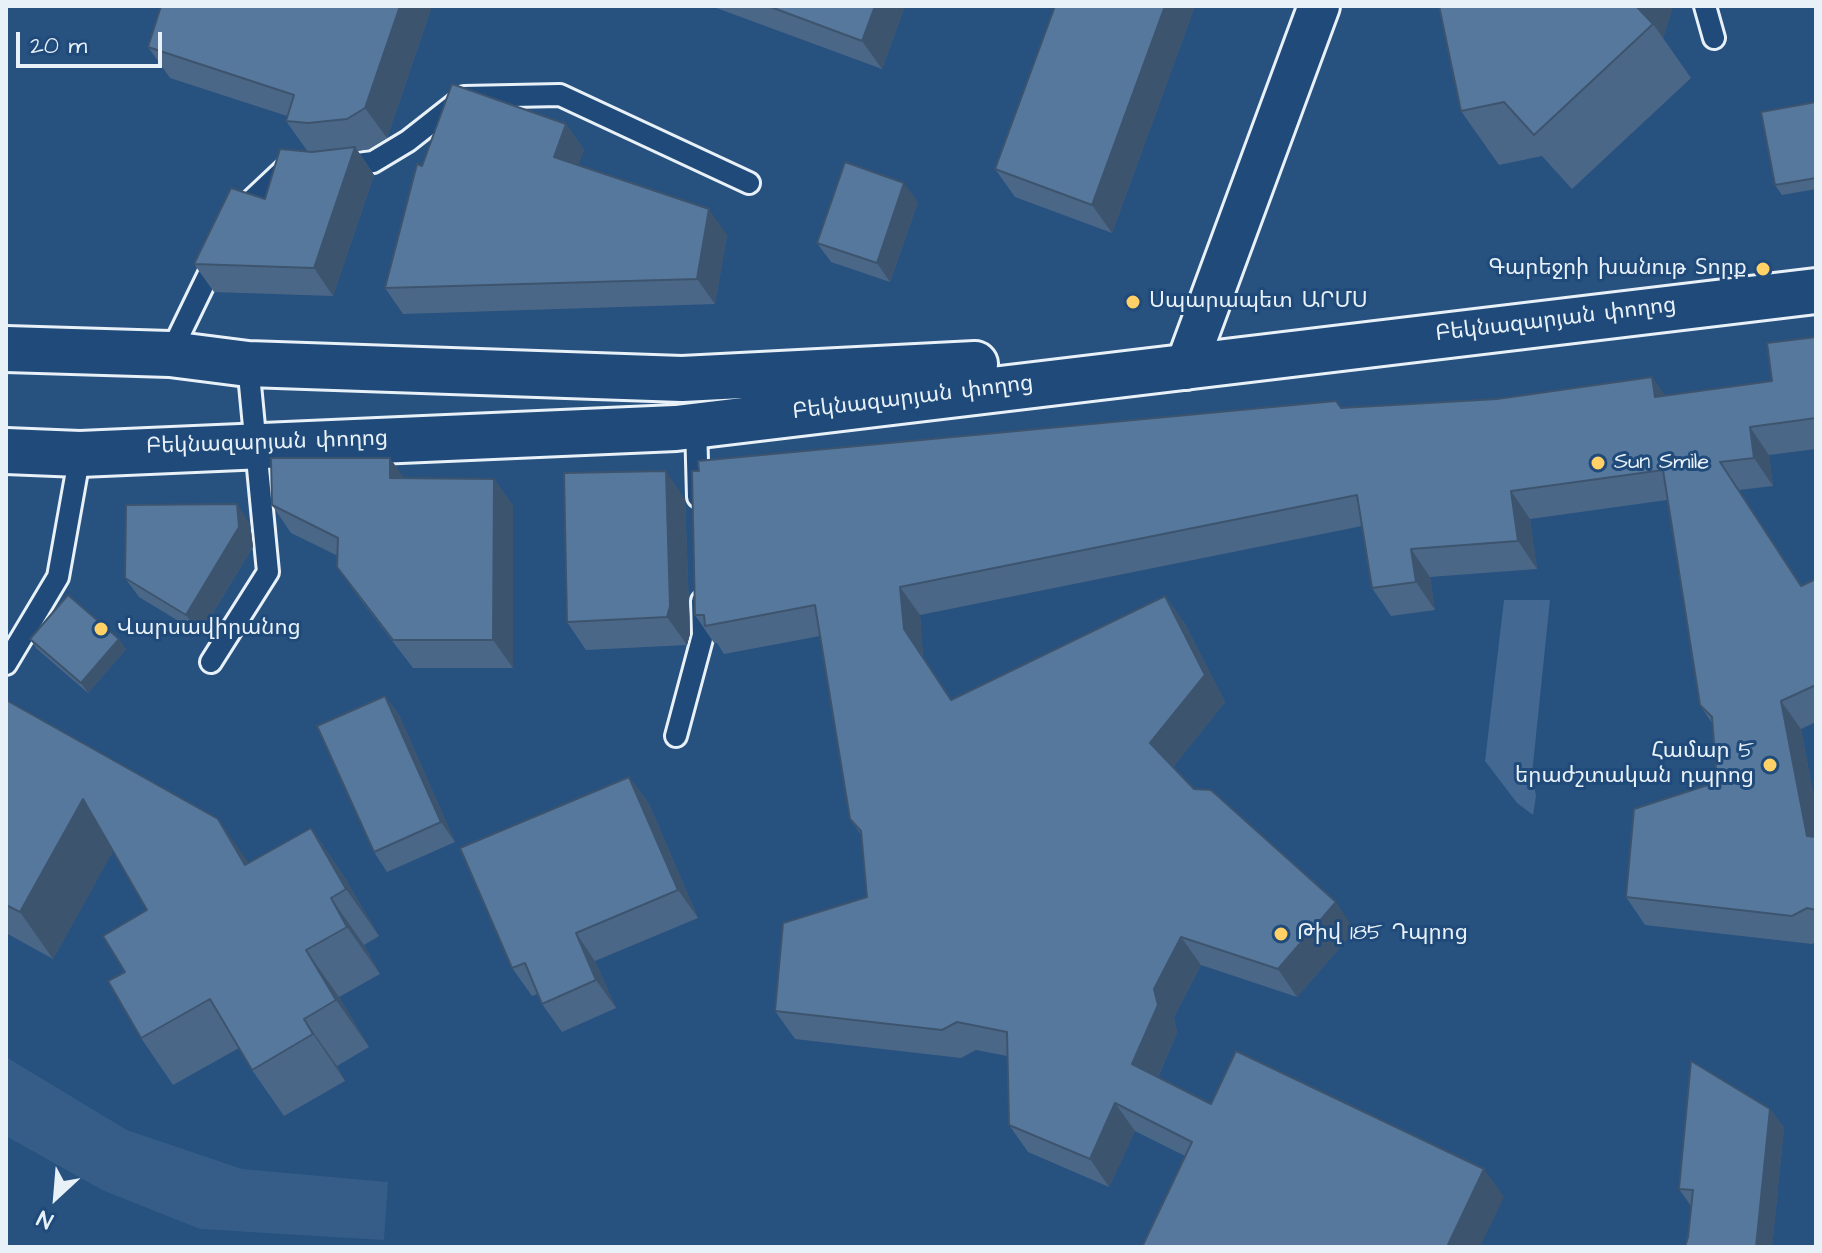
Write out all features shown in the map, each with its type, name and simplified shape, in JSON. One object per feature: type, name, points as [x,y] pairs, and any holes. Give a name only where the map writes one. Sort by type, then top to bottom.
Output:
[{"type":"street","points":[[1190,355],[1319,6]]},
{"type":"street","name":"Բեկնազարյան փողոց","points":[[6,451],[80,454],[696,425],[1816,271]]},
{"type":"street","name":"Բեկնազարյան փողոց","points":[[6,349],[170,354],[248,364],[682,379],[1190,355],[1392,340],[1816,291]]},
{"type":"lane","points":[[1705,6],[1714,38]]},
{"type":"lane","points":[[170,354],[240,207],[292,163],[373,162],[408,141],[464,97],[560,95],[749,183]]},
{"type":"lane","points":[[211,662],[268,572],[253,445],[248,364]]},
{"type":"lane","points":[[696,425],[699,515]]},
{"type":"lane","points":[[6,664],[58,577],[80,454]]},
{"type":"lane","points":[[676,736],[703,635],[701,575]]},
{"type":"shaded area","points":[[1504,600],[1550,600],[1532,774],[1536,796],[1533,815],[1517,803],[1485,761]]},
{"type":"shaded area","points":[[6,1057],[127,1130],[242,1169],[388,1182],[384,1240],[200,1229],[102,1190],[6,1136]]},
{"type":"building","points":[[161,6],[400,6],[365,108],[347,119],[308,123],[286,121],[294,95],[148,47]]},
{"type":"building","points":[[768,6],[875,6],[862,41]]},
{"type":"building","points":[[1055,6],[1165,6],[1092,205],[995,169]]},
{"type":"building","points":[[1439,6],[1636,6],[1653,24],[1534,135],[1504,102],[1461,111]]},
{"type":"building","points":[[452,84],[566,124],[554,157],[709,209],[697,279],[385,288],[417,164],[422,166]]},
{"type":"building","points":[[1816,102],[1816,178],[1775,185],[1761,112]]},
{"type":"building","points":[[355,147],[314,268],[194,264],[231,188],[265,199],[280,149],[312,152]]},
{"type":"building","points":[[845,162],[904,183],[877,263],[817,243]]},
{"type":"building","points":[[1816,337],[1816,418],[1750,427],[1754,458],[1720,462],[1801,586],[1816,579],[1816,685],[1781,701],[1807,836],[1816,837],[1816,910],[1807,908],[1792,916],[1626,897],[1634,809],[1717,782],[1712,717],[1700,705],[1663,470],[1511,491],[1518,541],[1411,549],[1416,582],[1372,588],[1357,495],[900,587],[904,629],[951,700],[1165,596],[1205,675],[1150,743],[1194,789],[1211,790],[1336,902],[1278,969],[1181,937],[1154,989],[1158,1005],[1132,1064],[1211,1104],[1236,1051],[1484,1169],[1447,1247],[1142,1247],[1192,1142],[1115,1103],[1090,1159],[1009,1125],[1007,1032],[957,1022],[942,1030],[775,1011],[783,923],[867,897],[861,831],[850,819],[815,605],[705,626],[704,615],[695,615],[692,471],[699,471],[698,461],[1336,401],[1341,408],[1497,399],[1652,377],[1655,397],[1772,381],[1767,343]]},
{"type":"building","points":[[271,458],[390,458],[390,478],[494,479],[493,640],[393,640],[337,567],[338,538],[272,505]]},
{"type":"building","points":[[666,471],[670,606],[667,617],[567,622],[564,473]]},
{"type":"building","points":[[237,504],[239,527],[186,615],[125,578],[126,505]]},
{"type":"building","points":[[68,595],[119,639],[81,683],[30,639]]},
{"type":"building","points":[[385,696],[441,822],[374,852],[317,726]]},
{"type":"building","points":[[6,700],[218,819],[245,865],[311,828],[346,889],[331,898],[347,927],[306,950],[336,1000],[304,1019],[313,1034],[252,1070],[210,999],[141,1038],[108,981],[125,972],[103,936],[147,910],[83,799],[20,912],[6,905]]},
{"type":"building","points":[[629,777],[678,890],[576,933],[596,980],[542,1004],[525,963],[512,968],[460,848]]},
{"type":"building","points":[[1691,1061],[1770,1109],[1756,1247],[1685,1247],[1693,1190],[1679,1189]]},
{"type":"place","name":"Գարեջրի խանութ Տորք","points":[[1763,269]]},
{"type":"place","name":"Սպարապետ ԱՐՄՍ","points":[[1133,302]]},
{"type":"place","name":"Sun Smile","points":[[1598,463]]},
{"type":"place","name":"Վարսավիրանոց","points":[[101,629]]},
{"type":"place","name":"Համար 5 երաժշտական դպրոց","points":[[1770,765]]},
{"type":"place","name":"Թիվ 185 Դպրոց","points":[[1281,934]]}]
